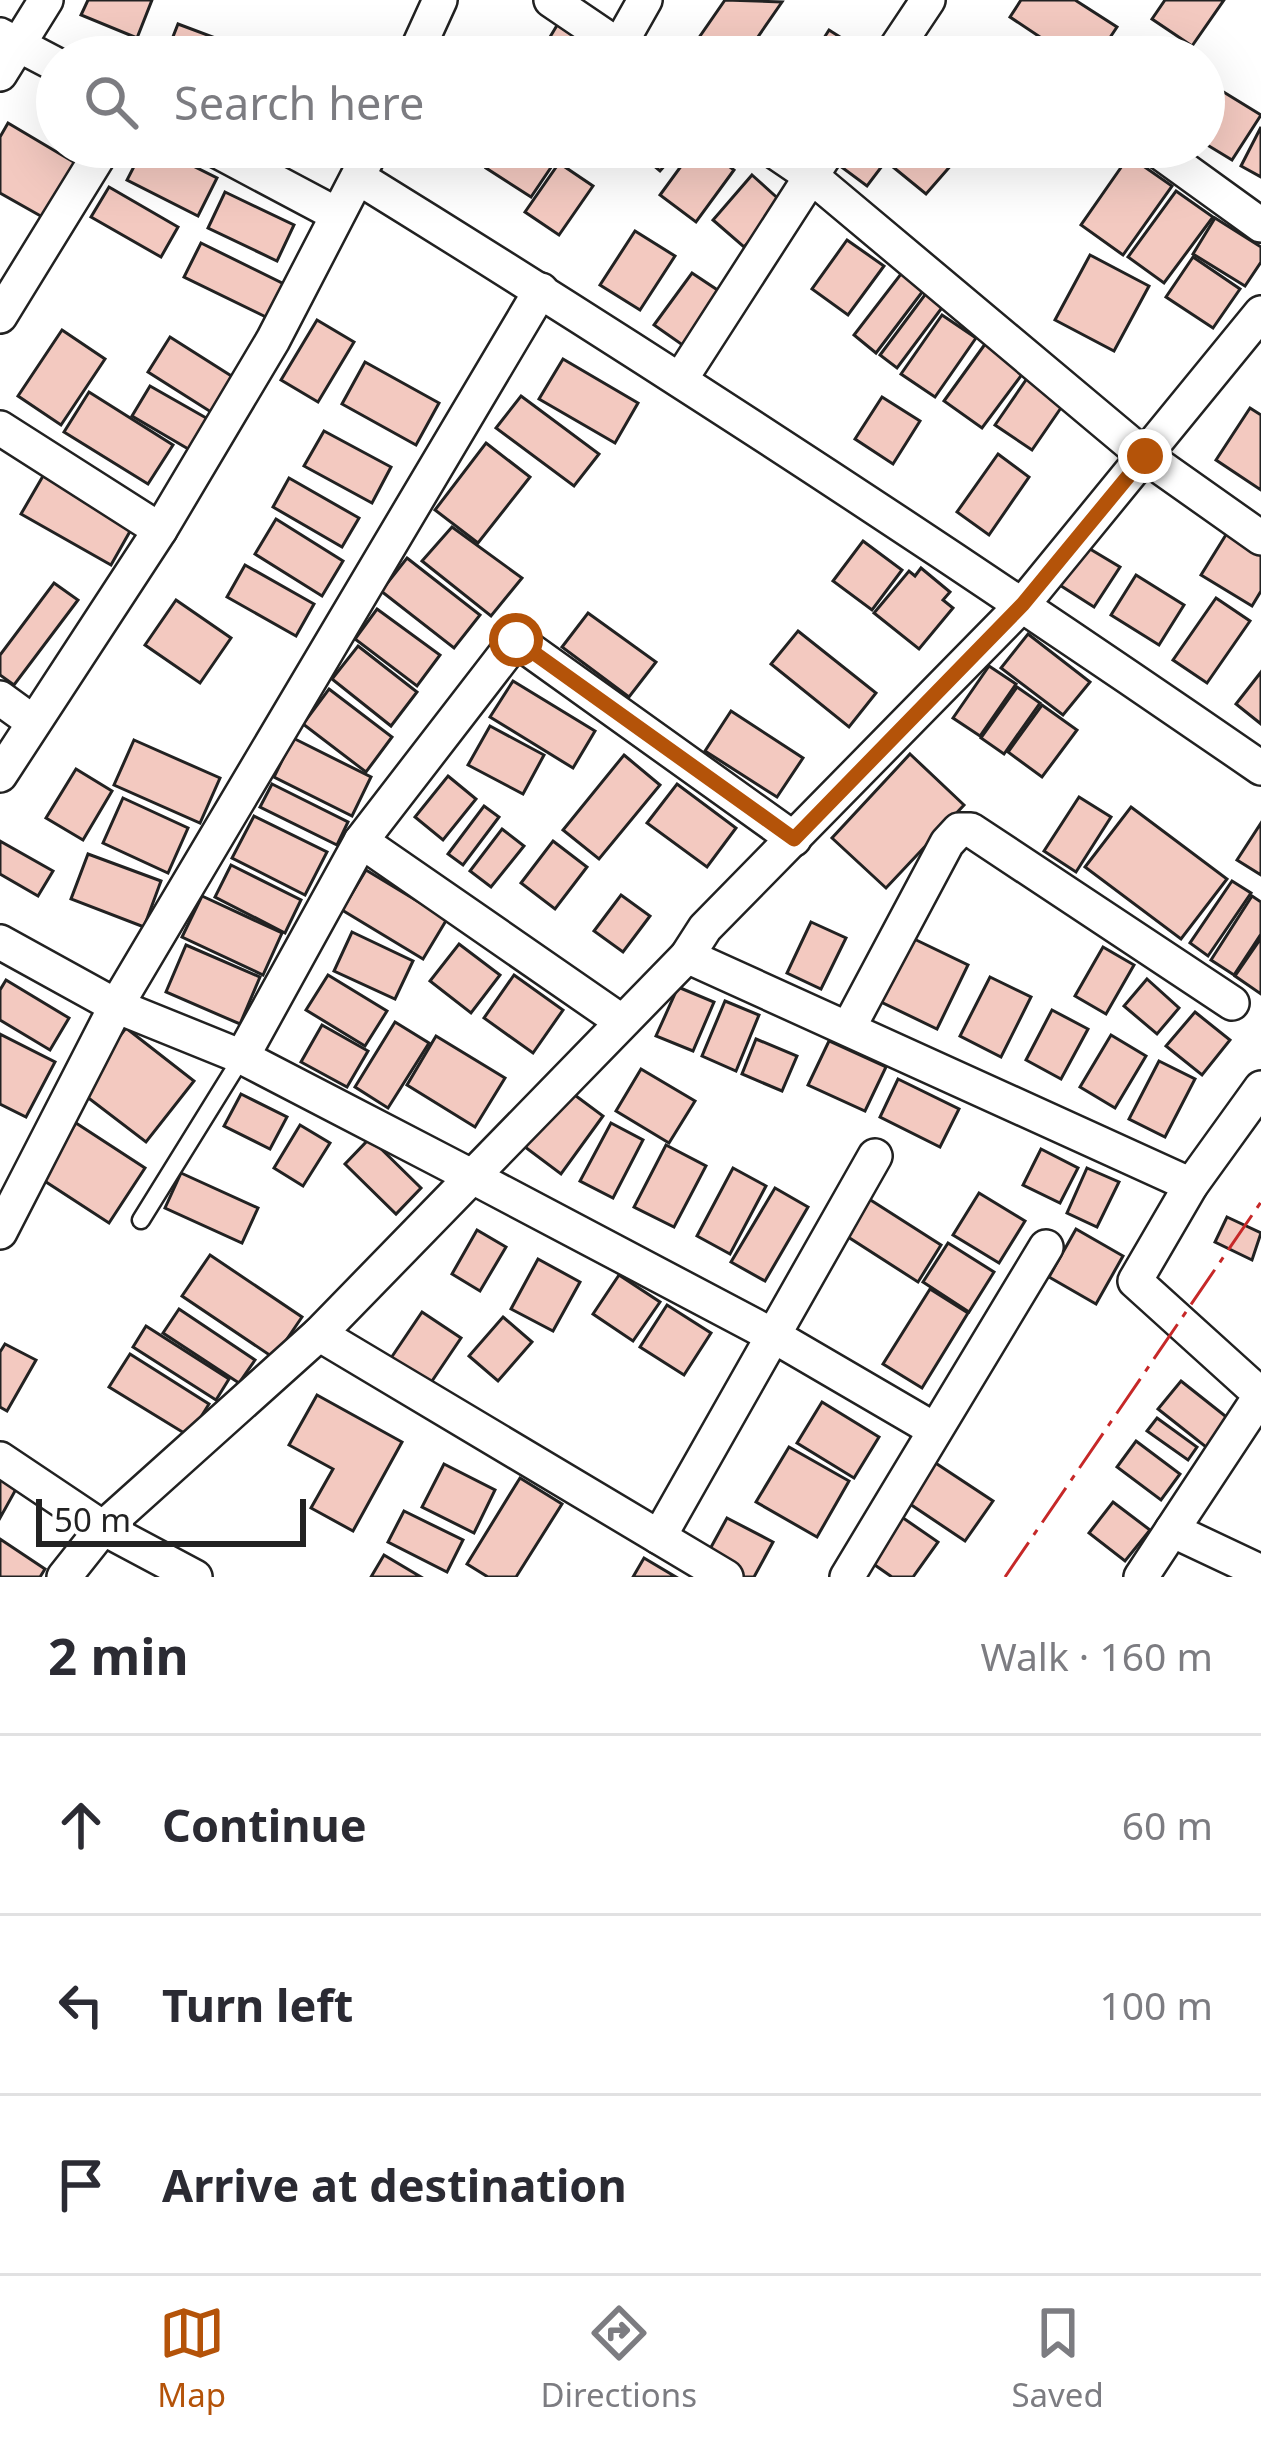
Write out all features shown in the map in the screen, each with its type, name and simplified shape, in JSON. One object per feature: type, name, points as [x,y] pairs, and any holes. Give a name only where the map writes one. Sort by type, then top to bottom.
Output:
[{"type":"street","points":[[0,74],[9,40],[46,0]]},
{"type":"street","points":[[424,36],[440,0]]},
{"type":"street","points":[[551,0],[605,36]]},
{"type":"street","points":[[632,36],[645,0]]},
{"type":"street","points":[[904,36],[928,0]]},
{"type":"street","points":[[9,40],[36,54]]},
{"type":"street","points":[[0,316],[91,168]]},
{"type":"street","points":[[249,168],[336,214]]},
{"type":"street","points":[[0,776],[160,530],[273,340],[363,168]]},
{"type":"street","points":[[374,168],[541,290],[1023,604],[1261,768]]},
{"type":"street","points":[[799,168],[1145,456],[1261,538]]},
{"type":"street","points":[[680,380],[816,168]]},
{"type":"street","points":[[1182,168],[1261,225]]},
{"type":"street","points":[[0,1232],[116,1006],[541,290]]},
{"type":"street","points":[[64,1577],[103,1528],[320,1334],[687,956],[705,928],[1023,604],[1261,314]]},
{"type":"street","points":[[0,428],[160,530]]},
{"type":"street","points":[[242,1057],[361,842],[516,640],[794,839]]},
{"type":"street","points":[[0,698],[33,722]]},
{"type":"street","points":[[849,1028],[947,843],[959,830],[971,830],[1232,1004]]},
{"type":"street","points":[[361,842],[621,1021]]},
{"type":"street","points":[[0,942],[116,1006],[242,1057],[473,1177],[774,1336],[934,1430]]},
{"type":"street","points":[[687,956],[1191,1185]]},
{"type":"street","points":[[1141,1577],[1261,1395],[1135,1281],[1191,1185],[1261,1088]]},
{"type":"street","points":[[659,1538],[875,1156]]},
{"type":"street","points":[[847,1577],[1046,1246]]},
{"type":"street","points":[[320,1334],[726,1577]]},
{"type":"street","points":[[0,1459],[103,1528],[195,1577]]},
{"type":"street","points":[[1172,1530],[1261,1572]]},
{"type":"lane","points":[[141,1220],[242,1057]]},
{"type":"building","points":[[88,0],[152,0],[138,36],[81,15]]},
{"type":"building","points":[[725,0],[782,2],[759,36],[700,36]]},
{"type":"building","points":[[1021,0],[1075,0],[1117,27],[1111,36],[1038,36],[1010,17]]},
{"type":"building","points":[[1165,0],[1224,0],[1199,36],[1177,36],[1152,19]]},
{"type":"building","points":[[562,17],[593,36],[551,36]]},
{"type":"building","points":[[178,24],[210,36],[173,36]]},
{"type":"building","points":[[1225,93],[1261,115],[1232,160],[1225,156]]},
{"type":"building","points":[[8,123],[36,140],[36,168],[75,168],[46,219],[0,193],[0,137]]},
{"type":"building","points":[[1261,127],[1261,177],[1241,166]]},
{"type":"building","points":[[133,168],[197,168],[217,178],[198,216],[127,180]]},
{"type":"building","points":[[486,168],[551,168],[531,197]]},
{"type":"building","points":[[556,168],[566,168],[593,186],[559,235],[525,212]]},
{"type":"building","points":[[680,168],[734,170],[696,222],[660,195]]},
{"type":"building","points":[[843,168],[881,168],[867,186]]},
{"type":"building","points":[[894,168],[949,168],[926,194]]},
{"type":"building","points":[[1121,168],[1146,168],[1172,186],[1123,255],[1081,225]]},
{"type":"building","points":[[752,175],[783,203],[744,247],[713,220]]},
{"type":"building","points":[[109,187],[178,227],[161,257],[91,217]]},
{"type":"building","points":[[1176,191],[1213,217],[1164,283],[1128,257]]},
{"type":"building","points":[[225,192],[294,225],[277,261],[208,228]]},
{"type":"building","points":[[1215,218],[1261,247],[1261,262],[1245,286],[1193,254]]},
{"type":"building","points":[[635,231],[675,256],[640,310],[600,285]]},
{"type":"building","points":[[847,240],[884,266],[848,315],[812,289]]},
{"type":"building","points":[[201,243],[284,284],[268,318],[184,277]]},
{"type":"building","points":[[1090,255],[1149,286],[1114,351],[1055,320]]},
{"type":"building","points":[[1193,257],[1240,289],[1213,328],[1166,297]]},
{"type":"building","points":[[904,270],[926,287],[876,353],[854,335]]},
{"type":"building","points":[[692,273],[722,293],[684,346],[654,325]]},
{"type":"building","points":[[927,292],[944,305],[897,368],[880,355]]},
{"type":"building","points":[[942,315],[976,338],[935,397],[901,374]]},
{"type":"building","points":[[317,320],[354,342],[318,402],[281,380]]},
{"type":"building","points":[[62,330],[105,359],[61,425],[18,396]]},
{"type":"building","points":[[170,337],[233,377],[211,412],[148,372]]},
{"type":"building","points":[[988,340],[1026,369],[982,428],[944,401]]},
{"type":"building","points":[[563,359],[638,403],[615,443],[539,399]]},
{"type":"building","points":[[365,362],[439,403],[416,445],[342,404]]},
{"type":"building","points":[[1028,377],[1065,402],[1032,450],[995,425]]},
{"type":"building","points":[[150,386],[208,419],[190,450],[132,416]]},
{"type":"building","points":[[89,392],[173,445],[148,484],[64,432]]},
{"type":"building","points":[[521,396],[599,454],[574,486],[496,428]]},
{"type":"building","points":[[882,397],[920,421],[893,464],[855,439]]},
{"type":"building","points":[[1250,408],[1261,415],[1261,490],[1216,460]]},
{"type":"building","points":[[324,431],[391,467],[372,503],[304,466]]},
{"type":"building","points":[[486,443],[530,477],[478,543],[435,510]]},
{"type":"building","points":[[998,454],[1029,477],[989,535],[957,512]]},
{"type":"building","points":[[43,476],[133,526],[111,565],[21,514]]},
{"type":"building","points":[[289,478],[359,518],[342,547],[273,507]]},
{"type":"building","points":[[276,519],[343,561],[322,596],[255,554]]},
{"type":"building","points":[[1232,525],[1261,542],[1261,591],[1252,606],[1201,575]]},
{"type":"building","points":[[452,527],[522,578],[491,616],[422,561]]},
{"type":"building","points":[[863,541],[902,570],[872,610],[833,581]]},
{"type":"building","points":[[1080,543],[1120,567],[1094,607],[1055,582]]},
{"type":"building","points":[[407,558],[480,615],[454,648],[381,591]]},
{"type":"building","points":[[245,565],[314,604],[296,636],[227,597]]},
{"type":"building","points":[[921,568],[950,592],[943,600],[953,608],[919,649],[874,613],[909,571],[915,576]]},
{"type":"building","points":[[1136,575],[1184,605],[1159,645],[1111,615]]},
{"type":"building","points":[[54,583],[78,600],[14,685],[0,675],[0,655]]},
{"type":"building","points":[[1216,598],[1250,621],[1207,683],[1173,660]]},
{"type":"building","points":[[176,600],[231,638],[200,683],[145,645]]},
{"type":"building","points":[[377,609],[440,655],[417,686],[355,639]]},
{"type":"building","points":[[588,613],[656,662],[629,697],[562,647]]},
{"type":"building","points":[[798,631],[876,693],[849,727],[771,664]]},
{"type":"building","points":[[1028,634],[1090,682],[1063,715],[1001,668]]},
{"type":"building","points":[[358,646],[417,692],[391,726],[332,679]]},
{"type":"building","points":[[989,666],[1016,684],[980,736],[953,718]]},
{"type":"building","points":[[1261,672],[1261,724],[1236,704]]},
{"type":"building","points":[[513,681],[595,731],[573,768],[490,717]]},
{"type":"building","points":[[1017,687],[1040,703],[1004,754],[981,738]]},
{"type":"building","points":[[329,689],[392,737],[366,772],[303,724]]},
{"type":"building","points":[[1042,705],[1077,730],[1042,777],[1008,752]]},
{"type":"building","points":[[731,711],[803,758],[777,797],[705,751]]},
{"type":"building","points":[[490,726],[544,755],[523,794],[468,765]]},
{"type":"building","points":[[293,738],[371,777],[352,816],[274,777]]},
{"type":"building","points":[[134,740],[220,778],[200,823],[114,785]]},
{"type":"building","points":[[910,754],[964,805],[886,888],[832,838]]},
{"type":"building","points":[[624,755],[660,785],[599,859],[563,830]]},
{"type":"building","points":[[76,769],[112,791],[83,840],[46,818]]},
{"type":"building","points":[[448,776],[476,799],[443,840],[415,817]]},
{"type":"building","points":[[272,784],[348,822],[337,845],[260,807]]},
{"type":"building","points":[[677,784],[736,828],[707,867],[647,823]]},
{"type":"building","points":[[1079,797],[1111,817],[1076,872],[1044,851]]},
{"type":"building","points":[[123,798],[188,828],[168,873],[103,843]]},
{"type":"building","points":[[484,806],[499,817],[463,865],[448,854]]},
{"type":"building","points":[[1131,807],[1227,879],[1181,939],[1085,867]]},
{"type":"building","points":[[254,816],[327,852],[305,895],[232,858]]},
{"type":"building","points":[[1261,823],[1261,875],[1237,860]]},
{"type":"building","points":[[502,829],[524,846],[491,887],[470,871]]},
{"type":"building","points":[[0,841],[53,871],[38,896],[0,874]]},
{"type":"building","points":[[553,841],[587,867],[555,909],[521,883]]},
{"type":"building","points":[[88,854],[161,881],[144,927],[71,899]]},
{"type":"building","points":[[231,865],[301,900],[285,933],[215,897]]},
{"type":"building","points":[[366,870],[447,919],[423,959],[342,910]]},
{"type":"building","points":[[1232,881],[1251,893],[1208,956],[1190,943]]},
{"type":"building","points":[[621,895],[650,916],[623,952],[594,931]]},
{"type":"building","points":[[202,896],[282,933],[263,975],[182,937]]},
{"type":"building","points":[[1252,896],[1261,902],[1261,934],[1234,975],[1211,960]]},
{"type":"building","points":[[811,922],[846,938],[821,989],[787,973]]},
{"type":"building","points":[[352,932],[413,961],[395,999],[334,971]]},
{"type":"building","points":[[910,937],[968,965],[937,1029],[879,1001]]},
{"type":"building","points":[[1261,938],[1261,994],[1235,976]]},
{"type":"building","points":[[459,944],[500,975],[471,1013],[430,981]]},
{"type":"building","points":[[186,945],[260,977],[240,1024],[166,992]]},
{"type":"building","points":[[1103,947],[1134,965],[1106,1014],[1075,996]]},
{"type":"building","points":[[328,975],[387,1011],[365,1046],[306,1010]]},
{"type":"building","points":[[514,975],[563,1010],[533,1053],[484,1018]]},
{"type":"building","points":[[990,977],[1031,997],[1001,1057],[960,1036]]},
{"type":"building","points":[[1147,979],[1179,1008],[1157,1034],[1124,1006]]},
{"type":"building","points":[[6,980],[69,1018],[50,1050],[0,1020],[0,990]]},
{"type":"building","points":[[678,987],[714,1002],[693,1051],[656,1036]]},
{"type":"building","points":[[725,1001],[759,1015],[736,1071],[702,1056]]},
{"type":"building","points":[[1052,1010],[1088,1029],[1061,1079],[1026,1060]]},
{"type":"building","points":[[1195,1012],[1230,1040],[1202,1075],[1166,1046]]},
{"type":"building","points":[[395,1022],[429,1043],[388,1108],[355,1087]]},
{"type":"building","points":[[322,1025],[368,1051],[347,1087],[301,1062]]},
{"type":"building","points":[[126,1028],[194,1081],[146,1142],[78,1090]]},
{"type":"building","points":[[0,1034],[55,1062],[26,1117],[0,1104]]},
{"type":"building","points":[[1111,1035],[1146,1056],[1115,1108],[1080,1087]]},
{"type":"building","points":[[436,1036],[505,1078],[475,1127],[407,1085]]},
{"type":"building","points":[[756,1039],[797,1056],[782,1091],[742,1074]]},
{"type":"building","points":[[829,1041],[886,1067],[865,1111],[808,1085]]},
{"type":"building","points":[[1159,1061],[1195,1079],[1165,1137],[1129,1119]]},
{"type":"building","points":[[641,1069],[695,1101],[669,1143],[616,1111]]},
{"type":"building","points":[[898,1079],[959,1109],[940,1147],[880,1117]]},
{"type":"building","points":[[568,1090],[603,1116],[561,1174],[525,1147]]},
{"type":"building","points":[[241,1094],[287,1117],[270,1149],[224,1126]]},
{"type":"building","points":[[76,1123],[145,1168],[109,1223],[40,1178]]},
{"type":"building","points":[[611,1123],[643,1140],[613,1198],[580,1181]]},
{"type":"building","points":[[300,1125],[330,1143],[303,1186],[274,1168]]},
{"type":"building","points":[[370,1138],[421,1188],[396,1214],[345,1164]]},
{"type":"building","points":[[666,1145],[706,1166],[674,1227],[634,1207]]},
{"type":"building","points":[[1041,1149],[1078,1168],[1060,1203],[1023,1185]]},
{"type":"building","points":[[733,1168],[766,1186],[730,1254],[697,1236]]},
{"type":"building","points":[[1087,1168],[1119,1182],[1097,1227],[1067,1213]]},
{"type":"building","points":[[181,1173],[258,1208],[242,1243],[165,1208]]},
{"type":"building","points":[[775,1188],[808,1207],[765,1281],[731,1262]]},
{"type":"building","points":[[979,1193],[1025,1221],[999,1263],[953,1235]]},
{"type":"building","points":[[869,1199],[941,1245],[918,1282],[845,1235]]},
{"type":"building","points":[[1227,1217],[1261,1233],[1252,1260],[1215,1242]]},
{"type":"building","points":[[1076,1229],[1123,1256],[1096,1304],[1049,1277]]},
{"type":"building","points":[[477,1230],[506,1247],[480,1291],[452,1274]]},
{"type":"building","points":[[948,1243],[994,1272],[969,1312],[923,1282]]},
{"type":"building","points":[[210,1255],[302,1317],[274,1358],[182,1296]]},
{"type":"building","points":[[538,1259],[580,1282],[553,1331],[511,1309]]},
{"type":"building","points":[[619,1275],[660,1302],[633,1341],[593,1314]]},
{"type":"building","points":[[930,1289],[968,1313],[922,1388],[883,1364]]},
{"type":"building","points":[[667,1305],[711,1333],[684,1375],[640,1347]]},
{"type":"building","points":[[179,1309],[255,1360],[239,1383],[163,1333]]},
{"type":"building","points":[[422,1312],[461,1338],[430,1384],[391,1358]]},
{"type":"building","points":[[503,1317],[532,1342],[498,1381],[469,1356]]},
{"type":"building","points":[[146,1326],[229,1379],[216,1400],[133,1347]]},
{"type":"building","points":[[5,1344],[36,1360],[7,1411],[0,1407],[0,1352]]},
{"type":"building","points":[[130,1354],[209,1404],[189,1436],[109,1387]]},
{"type":"building","points":[[1181,1381],[1229,1419],[1206,1447],[1158,1409]]},
{"type":"building","points":[[317,1395],[402,1442],[353,1531],[311,1508],[333,1469],[289,1445]]},
{"type":"building","points":[[822,1402],[879,1437],[854,1478],[797,1443]]},
{"type":"building","points":[[1157,1418],[1197,1447],[1188,1460],[1147,1431]]},
{"type":"building","points":[[1136,1441],[1180,1474],[1161,1500],[1117,1467]]},
{"type":"building","points":[[789,1447],[849,1481],[817,1537],[756,1502]]},
{"type":"building","points":[[931,1460],[993,1501],[965,1541],[904,1500]]},
{"type":"building","points":[[444,1464],[495,1490],[474,1533],[422,1507]]},
{"type":"building","points":[[0,1472],[20,1482],[0,1518]]},
{"type":"building","points":[[520,1478],[562,1504],[516,1577],[488,1577],[467,1564]]},
{"type":"building","points":[[1113,1502],[1150,1530],[1125,1561],[1089,1533]]},
{"type":"building","points":[[404,1511],[463,1540],[447,1572],[388,1542]]},
{"type":"building","points":[[893,1511],[938,1542],[913,1577],[892,1577],[862,1556]]},
{"type":"building","points":[[727,1518],[773,1542],[754,1577],[735,1577],[704,1560]]},
{"type":"building","points":[[0,1539],[45,1569],[40,1577],[0,1577]]},
{"type":"building","points":[[384,1555],[421,1577],[371,1577]]},
{"type":"building","points":[[644,1558],[676,1577],[633,1577]]},
{"type":"power","points":[[1005,1577],[1261,1202]]},
{"type":"route","points":[[516,640],[794,839],[1023,604],[1145,456]]}]
